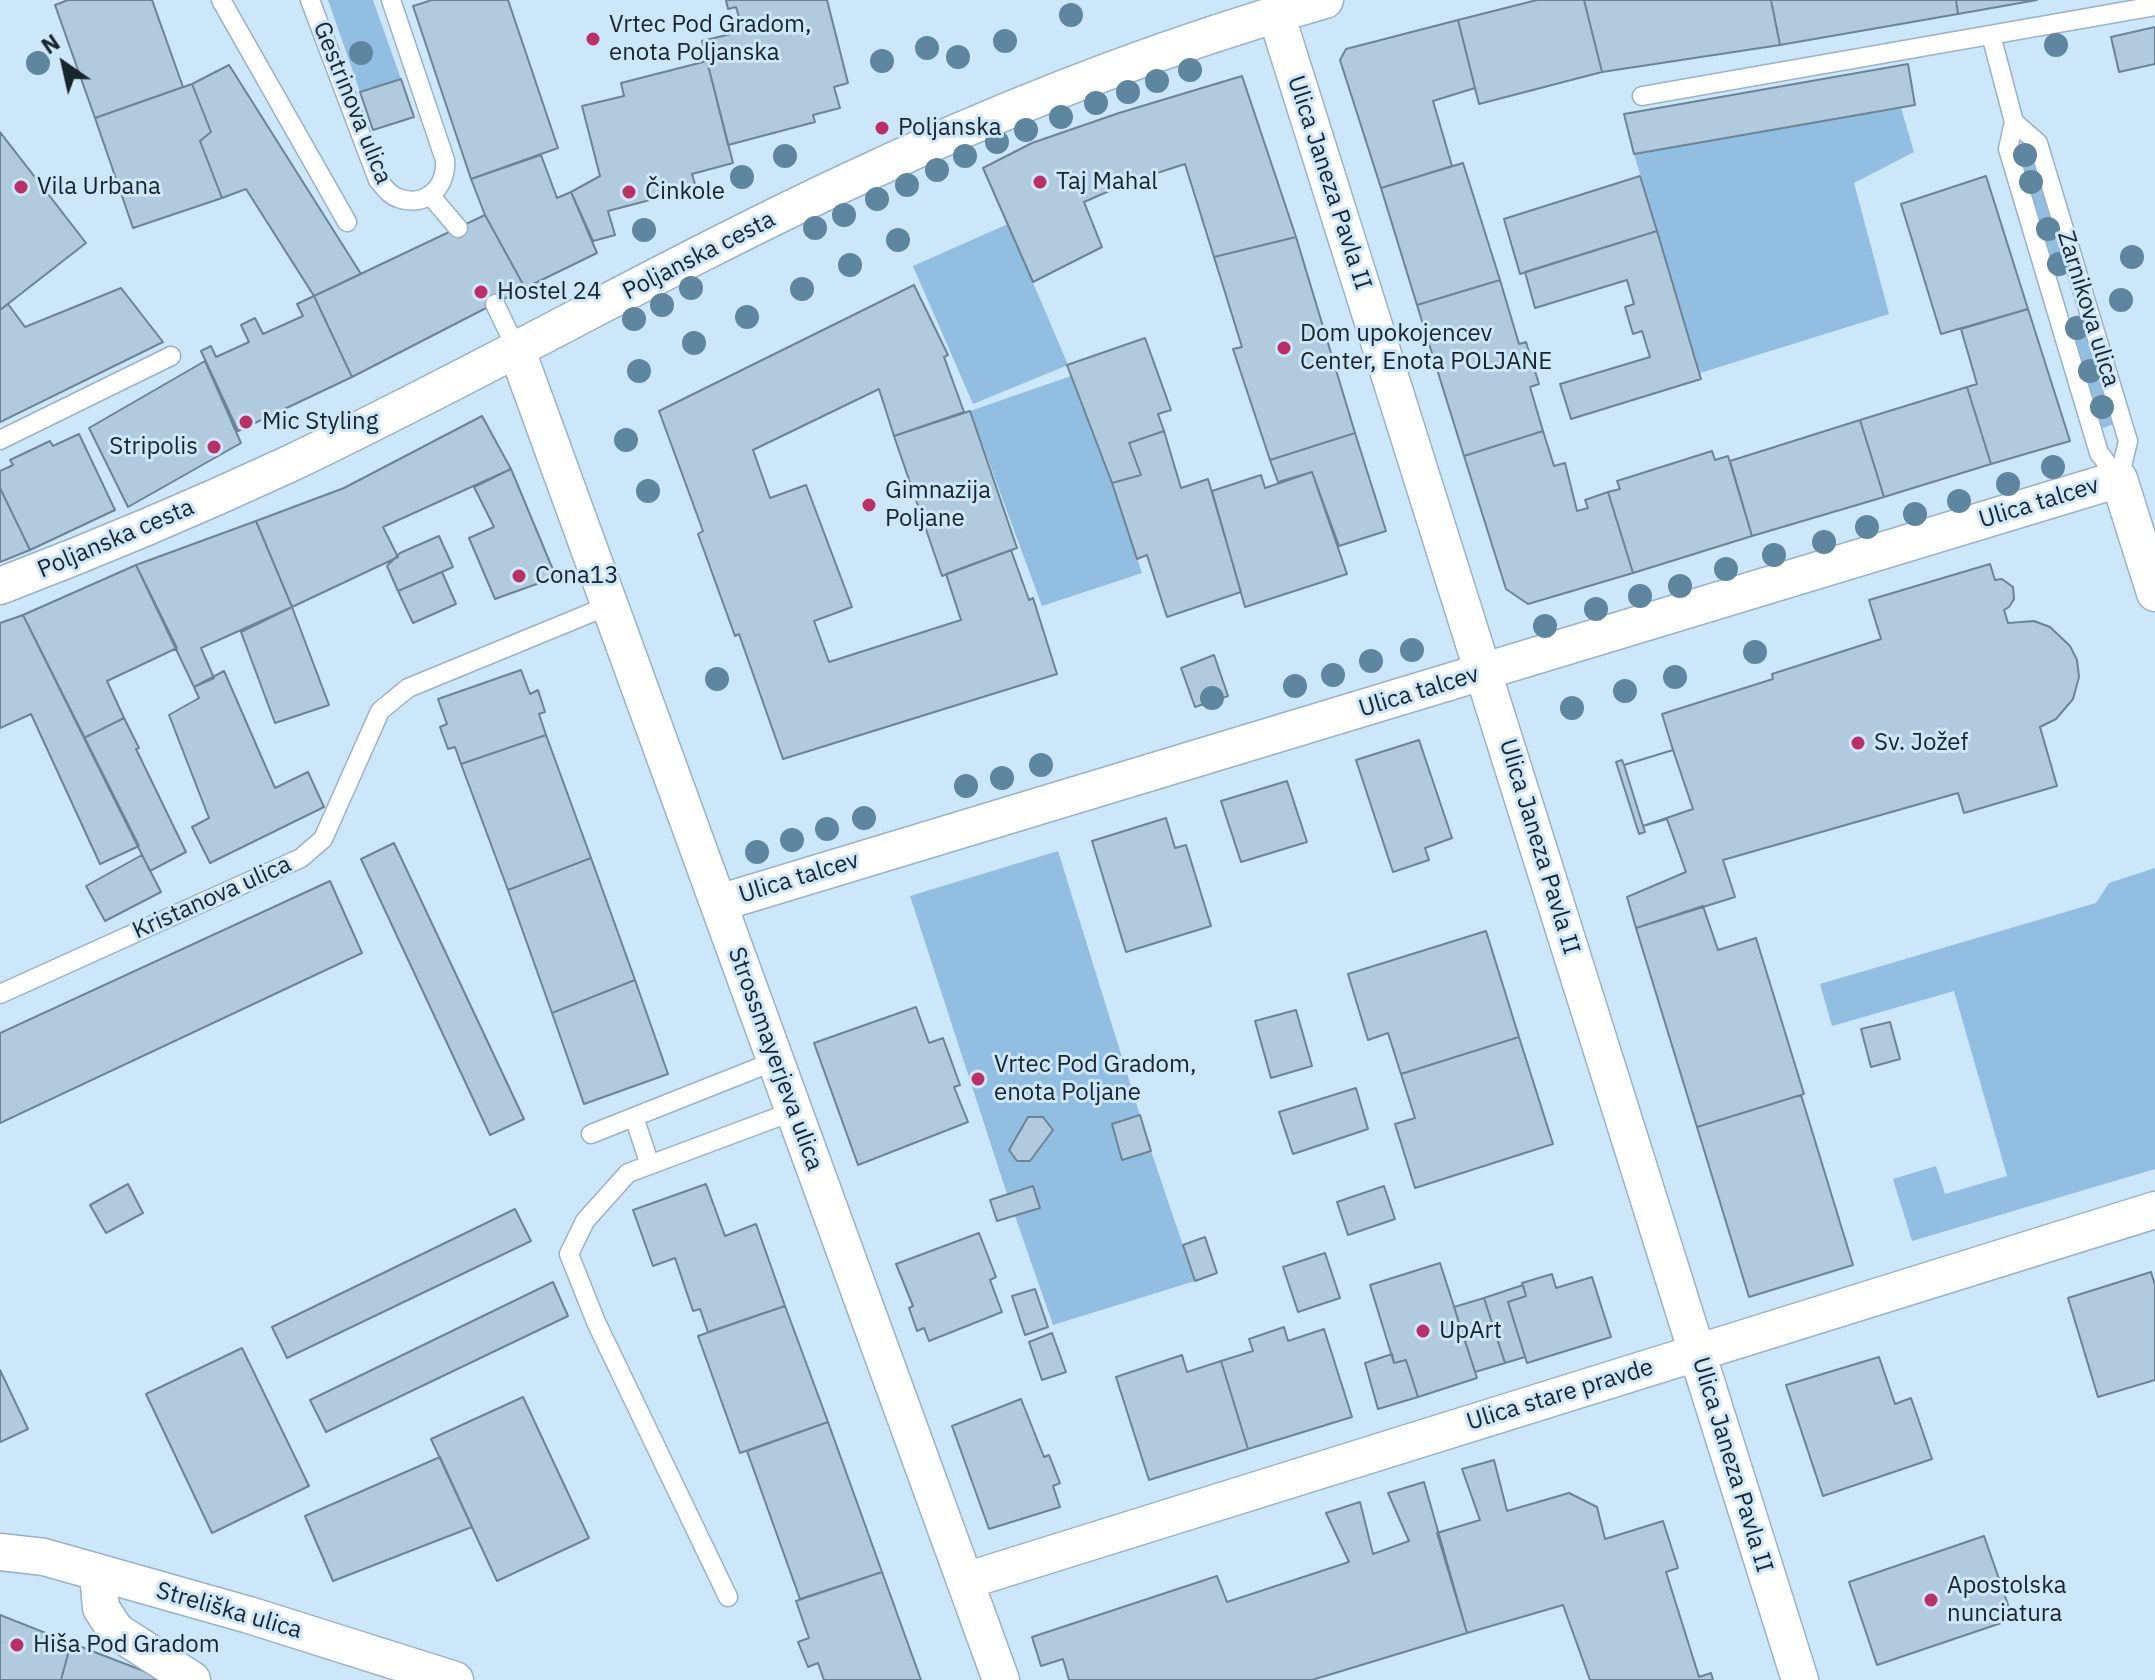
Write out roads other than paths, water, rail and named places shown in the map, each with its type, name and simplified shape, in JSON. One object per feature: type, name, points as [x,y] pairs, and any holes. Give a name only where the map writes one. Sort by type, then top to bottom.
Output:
[{"type":"street","name":"Poljanska cesta","points":[[0,586],[156,523],[290,463],[892,162],[1131,62],[1325,0]]},
{"type":"street","name":"Ulica Janeza Pavla II","points":[[1276,14],[1800,1680]]},
{"type":"street","name":"Strossmayerjeva ulica","points":[[516,348],[1001,1680]]},
{"type":"street","name":"Ulica talcev","points":[[719,903],[2119,479]]},
{"type":"street","points":[[2119,479],[2155,593]]},
{"type":"street","name":"Ulica stare pravde","points":[[965,1581],[2155,1210]]},
{"type":"street","name":"Streliška ulica","points":[[0,1552],[44,1557],[249,1615],[455,1680]]},
{"type":"street","points":[[98,1574],[101,1608],[116,1631],[192,1680]]},
{"type":"lane","points":[[221,0],[347,222]]},
{"type":"lane","name":"Gestrinova ulica","points":[[310,0],[378,180],[387,192],[397,198],[415,200],[430,195]]},
{"type":"lane","points":[[391,0],[445,160],[447,176],[430,195],[458,228]]},
{"type":"lane","points":[[1642,96],[2155,6]]},
{"type":"lane","name":"Zarnikova ulica","points":[[1991,35],[2014,122],[2038,143],[2128,441],[2119,479]]},
{"type":"lane","points":[[2014,122],[2008,149],[2099,453],[2119,479]]},
{"type":"lane","points":[[495,304],[516,348]]},
{"type":"lane","points":[[0,440],[171,356]]},
{"type":"lane","name":"Kristanova ulica","points":[[0,994],[301,858],[323,839],[380,711],[408,688],[610,605]]},
{"type":"lane","points":[[591,1134],[775,1061]]},
{"type":"lane","points":[[728,1597],[596,1322],[569,1254],[585,1221],[628,1173],[794,1111]]},
{"type":"lane","points":[[634,1117],[650,1165]]},
{"type":"place","name":"Vrtec Pod Gradom, enota Poljanska","points":[[593,39]]},
{"type":"place","name":"Poljanska","points":[[882,128]]},
{"type":"place","name":"Taj Mahal","points":[[1040,182]]},
{"type":"place","name":"Vila Urbana","points":[[21,187]]},
{"type":"place","name":"Činkole","points":[[629,192]]},
{"type":"place","name":"Hostel 24","points":[[481,292]]},
{"type":"place","name":"Dom upokojencev Center, Enota POLJANE","points":[[1284,348]]},
{"type":"place","name":"Mic Styling","points":[[246,422]]},
{"type":"place","name":"Stripolis","points":[[214,447]]},
{"type":"place","name":"Gimnazija Poljane","points":[[869,505]]},
{"type":"place","name":"Cona13","points":[[519,576]]},
{"type":"place","name":"Sv. Jožef","points":[[1858,743]]},
{"type":"place","name":"Vrtec Pod Gradom, enota Poljane","points":[[978,1079]]},
{"type":"place","name":"UpArt","points":[[1423,1331]]},
{"type":"place","name":"Apostolska nunciatura","points":[[1931,1600]]},
{"type":"place","name":"Hiša Pod Gradom","points":[[17,1645]]}]
